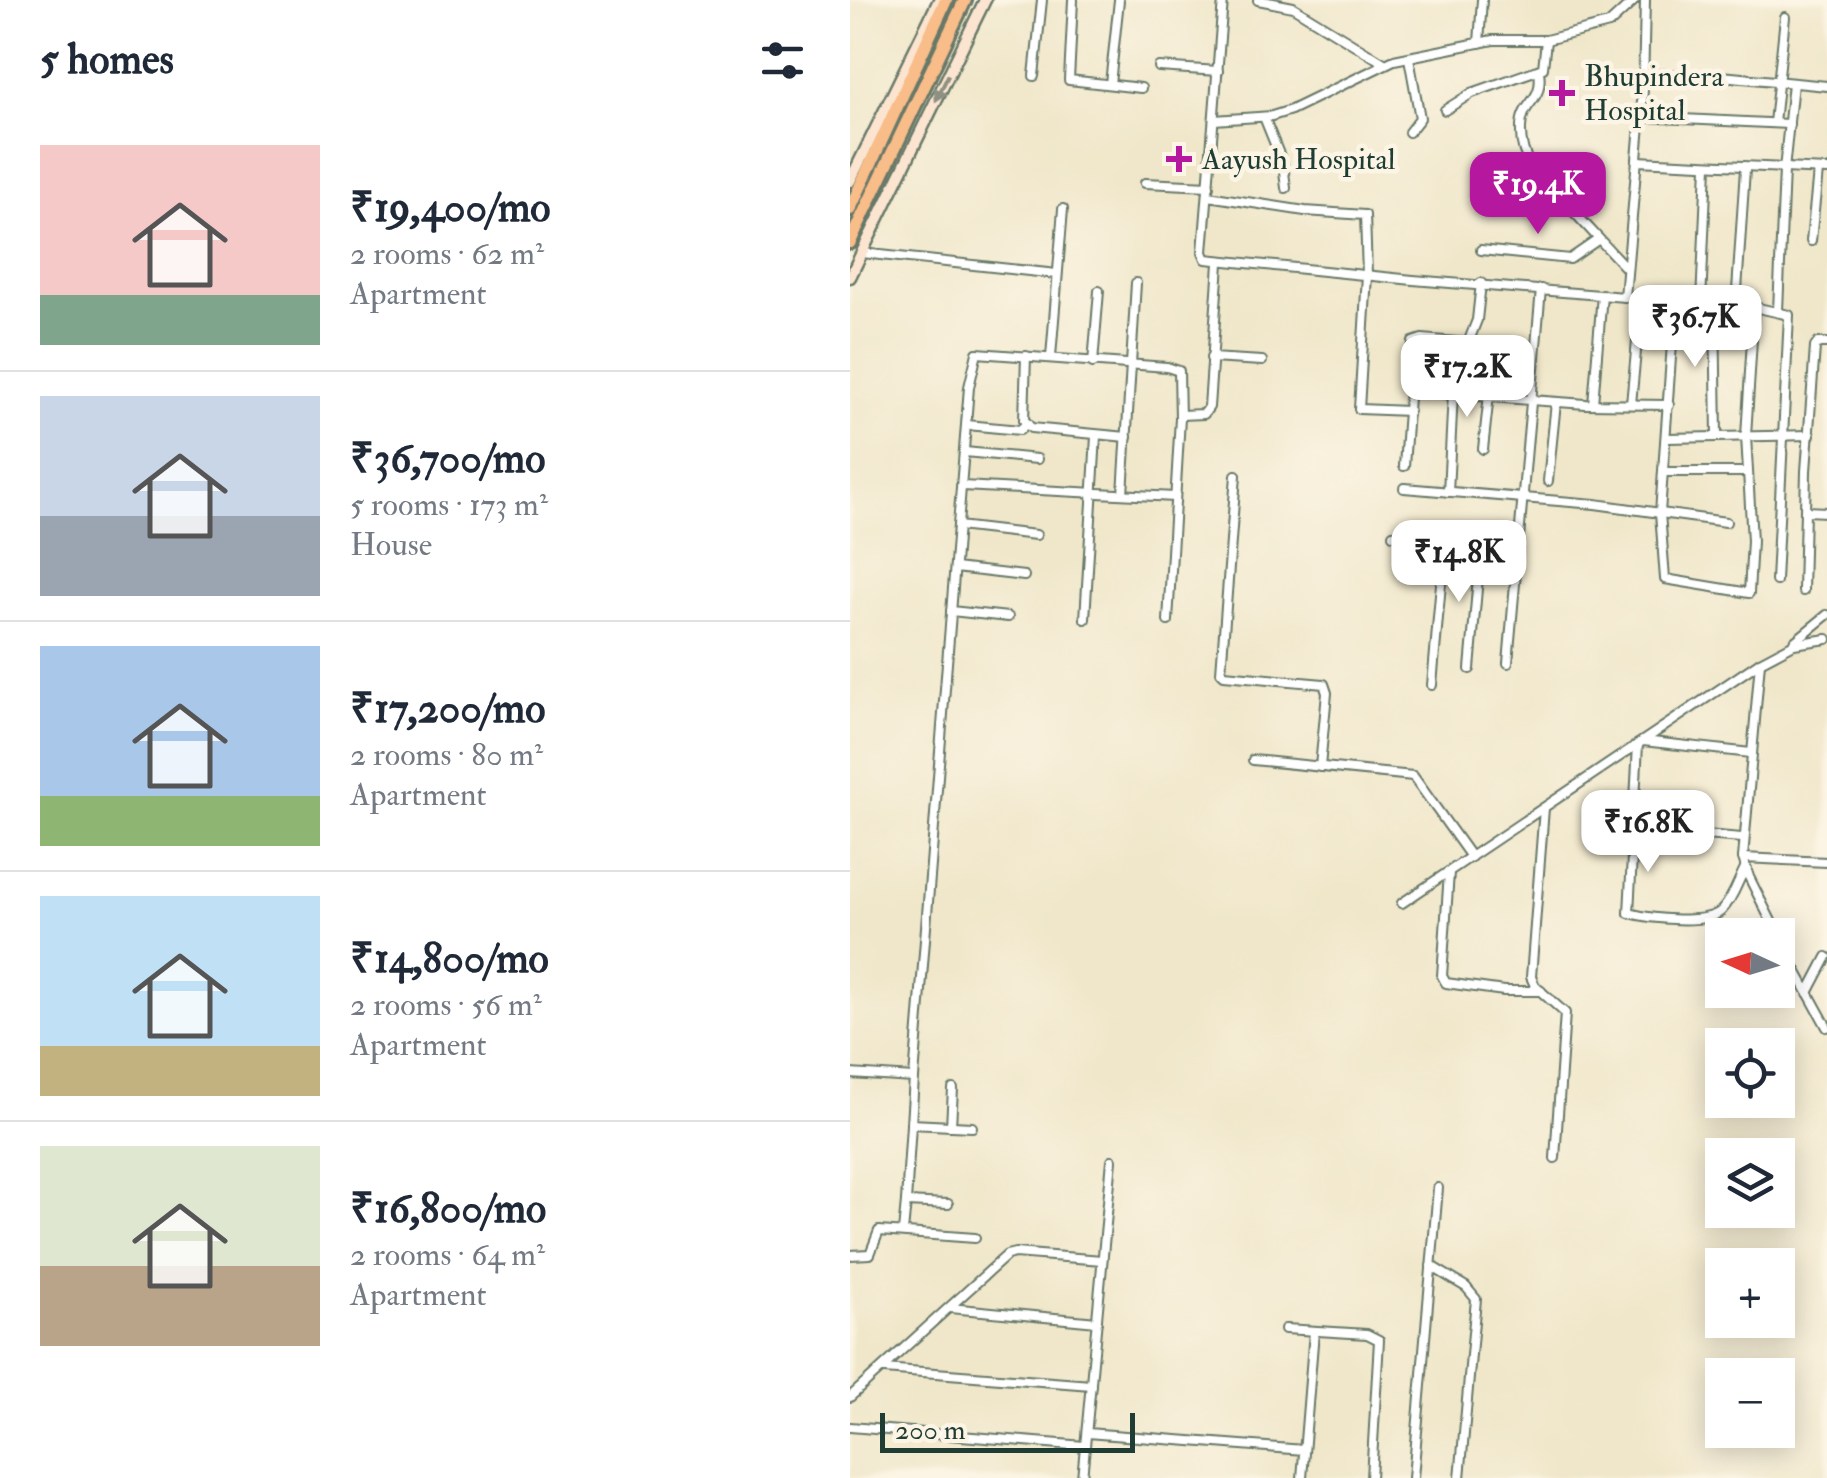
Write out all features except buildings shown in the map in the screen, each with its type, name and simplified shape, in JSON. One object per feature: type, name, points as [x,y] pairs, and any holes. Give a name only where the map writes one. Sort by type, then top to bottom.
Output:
[{"type":"highway","points":[[850,209],[943,0]]},
{"type":"highway","points":[[850,242],[965,0]]},
{"type":"main road","points":[[850,181],[943,0]]},
{"type":"main road","points":[[850,277],[985,0]]},
{"type":"street","points":[[1034,76],[1042,0]]},
{"type":"street","points":[[1073,0],[1068,80],[1140,88]]},
{"type":"street","points":[[1110,84],[1119,0]]},
{"type":"street","points":[[1223,0],[1203,252],[1206,259],[1754,307],[1790,316],[1776,581]]},
{"type":"street","points":[[1258,0],[1293,7],[1384,64]]},
{"type":"street","points":[[1479,43],[1482,0]]},
{"type":"street","points":[[1214,120],[1264,117],[1302,106],[1384,64],[1504,38],[1546,40],[1609,24],[1635,0]]},
{"type":"street","points":[[1625,297],[1645,0]]},
{"type":"street","points":[[1774,123],[1785,18]]},
{"type":"street","points":[[1444,110],[1472,93],[1539,70],[1544,66],[1546,40]]},
{"type":"street","points":[[1409,58],[1420,118],[1409,132]]},
{"type":"street","points":[[1159,67],[1218,70]]},
{"type":"street","points":[[1539,70],[1540,89],[1521,121],[1526,156],[1537,178],[1627,270]]},
{"type":"street","points":[[1643,74],[1721,76],[1826,86],[1827,78]]},
{"type":"street","points":[[1778,311],[1784,170],[1793,83]]},
{"type":"street","points":[[1264,117],[1286,171],[1286,188]]},
{"type":"street","points":[[1639,117],[1789,124]]},
{"type":"street","points":[[1636,161],[1822,170],[1811,241]]},
{"type":"street","points":[[1701,302],[1707,166]]},
{"type":"street","points":[[1736,306],[1745,168]]},
{"type":"street","points":[[1144,183],[1209,191],[1305,211],[1365,216],[1367,274],[1359,409],[1409,411]]},
{"type":"street","points":[[1051,357],[1063,209]]},
{"type":"street","points":[[1480,250],[1570,259],[1598,239]]},
{"type":"street","points":[[862,253],[1057,274]]},
{"type":"street","points":[[1180,415],[1204,414],[1208,410],[1220,263]]},
{"type":"street","points":[[1123,494],[1136,283]]},
{"type":"street","points":[[1404,466],[1413,342],[1422,338],[1468,344],[1481,284]]},
{"type":"street","points":[[1508,663],[1525,500],[1540,289]]},
{"type":"street","points":[[1093,362],[1099,292]]},
{"type":"street","points":[[1592,404],[1602,294]]},
{"type":"street","points":[[1632,404],[1641,299]]},
{"type":"street","points":[[1675,301],[1660,514],[1665,579],[1749,594],[1752,541],[1746,436],[1754,307]]},
{"type":"street","points":[[1715,304],[1718,436]]},
{"type":"street","points":[[1803,590],[1815,347],[1826,343],[1827,332]]},
{"type":"street","points":[[903,1232],[969,387],[977,353],[1179,371],[1168,621]]},
{"type":"street","points":[[1026,356],[1024,420],[1032,428],[1126,437]]},
{"type":"street","points":[[1212,358],[1262,361]]},
{"type":"street","points":[[1409,392],[1669,406]]},
{"type":"street","points":[[1448,492],[1453,393]]},
{"type":"street","points":[[1483,449],[1489,395]]},
{"type":"street","points":[[1548,481],[1556,402]]},
{"type":"street","points":[[967,424],[1020,430],[1027,423]]},
{"type":"street","points":[[1085,618],[1096,436]]},
{"type":"street","points":[[1667,438],[1810,436]]},
{"type":"street","points":[[965,452],[1037,459]]},
{"type":"street","points":[[1663,472],[1747,472]]},
{"type":"street","points":[[1236,475],[1222,672],[1324,684],[1327,692],[1320,767]]},
{"type":"street","points":[[962,486],[1175,496]]},
{"type":"street","points":[[1404,488],[1726,522]]},
{"type":"street","points":[[1806,511],[1827,512]]},
{"type":"street","points":[[958,526],[1036,535]]},
{"type":"street","points":[[1393,535],[1518,545]]},
{"type":"street","points":[[1432,685],[1444,539]]},
{"type":"street","points":[[1470,669],[1481,543]]},
{"type":"street","points":[[955,568],[1024,576]]},
{"type":"street","points":[[951,611],[1008,616]]},
{"type":"street","points":[[1402,903],[1790,645],[1827,614]]},
{"type":"street","points":[[1790,645],[1827,639]]},
{"type":"street","points":[[1760,662],[1742,838],[1744,863],[1827,1027]]},
{"type":"street","points":[[1640,743],[1751,753]]},
{"type":"street","points":[[1640,743],[1627,907],[1632,914],[1700,920],[1713,917],[1723,910],[1744,863]]},
{"type":"street","points":[[1253,760],[1413,776],[1471,857]]},
{"type":"street","points":[[1544,808],[1531,976],[1565,1014],[1555,1158]]},
{"type":"street","points":[[1632,829],[1742,838]]},
{"type":"street","points":[[1744,863],[1826,862],[1827,850]]},
{"type":"street","points":[[1449,872],[1442,976],[1446,983],[1504,991],[1541,991]]},
{"type":"street","points":[[1808,993],[1827,957]]},
{"type":"street","points":[[850,1074],[914,1078]]},
{"type":"street","points":[[952,1126],[953,1089]]},
{"type":"street","points":[[910,1124],[972,1127]]},
{"type":"street","points":[[1082,1478],[1112,1160]]},
{"type":"street","points":[[1413,1478],[1438,1188]]},
{"type":"street","points":[[906,1202],[948,1204]]},
{"type":"street","points":[[850,1255],[870,1254],[877,1232],[975,1238]]},
{"type":"street","points":[[850,1397],[1011,1253],[1102,1260]]},
{"type":"street","points":[[1431,1266],[1472,1291],[1476,1299],[1460,1478]]},
{"type":"street","points":[[950,1308],[1097,1322]]},
{"type":"street","points":[[1285,1328],[1367,1334],[1378,1340],[1371,1478]]},
{"type":"street","points":[[1302,1478],[1314,1330]]},
{"type":"street","points":[[884,1368],[1091,1385]]},
{"type":"street","points":[[850,1427],[1085,1446]]},
{"type":"street","points":[[1086,1433],[1304,1450]]},
{"type":"place","name":"Bhupindera Hospital","points":[[1562,93]]},
{"type":"place","name":"Aayush Hospital","points":[[1179,159]]}]
